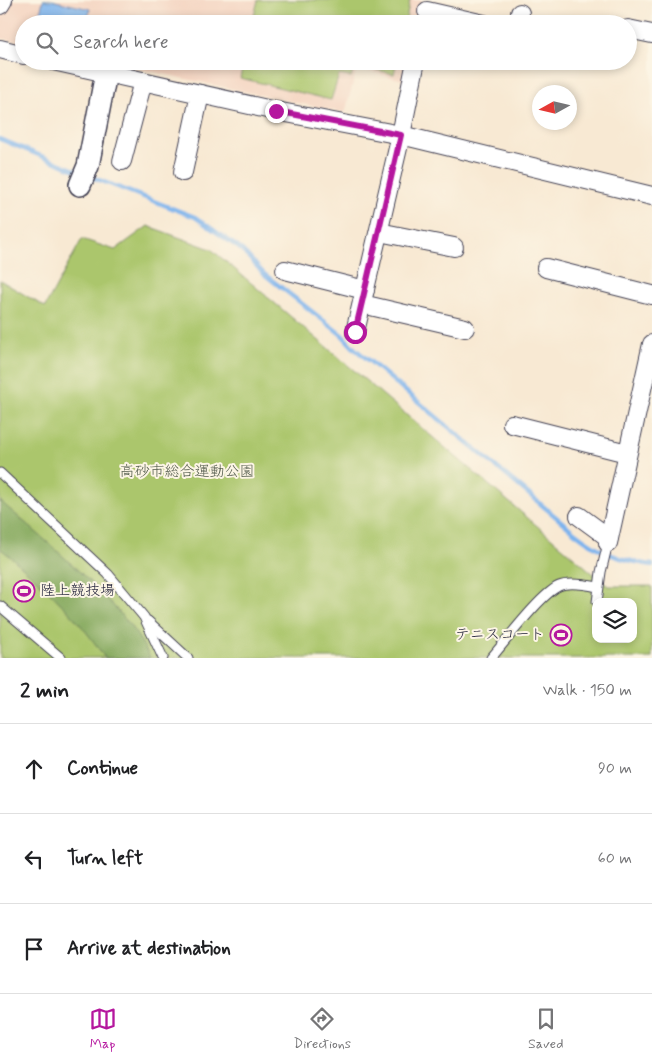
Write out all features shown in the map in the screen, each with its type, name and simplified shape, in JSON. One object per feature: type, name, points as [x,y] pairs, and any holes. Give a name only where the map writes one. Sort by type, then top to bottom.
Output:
[{"type":"street","points":[[0,5],[3,0]]},
{"type":"street","points":[[426,11],[444,15]]},
{"type":"street","points":[[637,31],[652,34]]},
{"type":"street","points":[[0,49],[15,53]]},
{"type":"street","points":[[93,70],[276,111],[401,135],[652,196]]},
{"type":"street","points":[[355,332],[414,70]]},
{"type":"street","points":[[84,176],[106,73]]},
{"type":"street","points":[[122,161],[142,82]]},
{"type":"street","points":[[183,172],[200,94]]},
{"type":"street","points":[[379,232],[454,247]]},
{"type":"street","points":[[546,268],[571,280],[652,295]]},
{"type":"street","points":[[285,270],[363,297],[465,328]]},
{"type":"street","points":[[579,516],[609,540],[652,344]]},
{"type":"street","points":[[512,424],[537,438],[627,453]]},
{"type":"lane","points":[[0,473],[108,574],[144,617],[188,658]]},
{"type":"lane","points":[[597,598],[609,540]]},
{"type":"lane","points":[[491,658],[547,594],[560,586],[585,585],[598,587]]},
{"type":"lane","points":[[0,606],[61,658]]},
{"type":"lane","points":[[144,617],[163,658]]},
{"type":"shaded area","points":[[10,0],[422,0],[419,15],[15,15],[15,41],[0,38],[0,17]]},
{"type":"shaded area","points":[[145,70],[356,70],[345,113]]},
{"type":"shaded area","points":[[365,70],[406,70],[403,80]]},
{"type":"green space","points":[[258,0],[410,0],[407,15],[254,15]]},
{"type":"green space","points":[[242,70],[353,70],[351,77],[339,75],[331,100],[240,78]]},
{"type":"green space","points":[[377,70],[395,70],[394,74]]},
{"type":"green space","name":"高砂市総合運動公園","points":[[148,226],[211,249],[608,586],[652,586],[652,658],[0,658],[0,280],[45,307],[82,239],[115,250]]},
{"type":"green space","points":[[0,501],[63,556],[111,604],[129,624],[150,658],[105,658],[70,613],[0,548]]},
{"type":"water","points":[[43,0],[51,0],[90,9],[89,15],[40,15]]},
{"type":"waterway","points":[[0,139],[80,172]]},
{"type":"waterway","points":[[89,176],[195,217],[242,250],[264,274],[342,335],[354,348],[574,532],[593,545],[620,558],[652,565]]},
{"type":"place","name":"陸上競技場","points":[[24,591]]},
{"type":"place","name":"テニスコート","points":[[561,635]]},
{"type":"route","points":[[276,111],[401,135],[355,332]]}]
